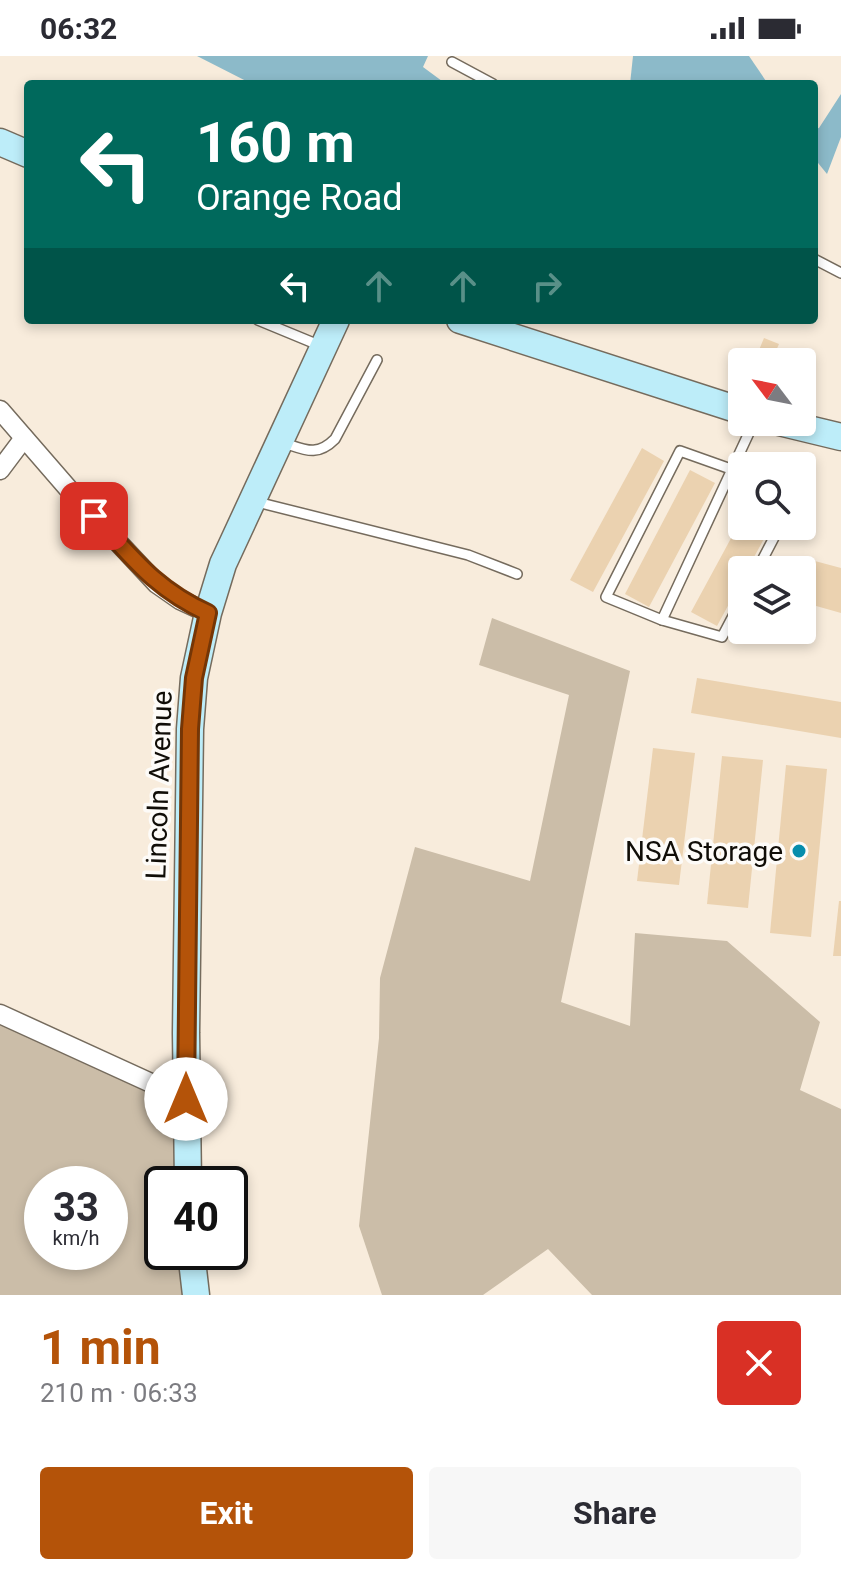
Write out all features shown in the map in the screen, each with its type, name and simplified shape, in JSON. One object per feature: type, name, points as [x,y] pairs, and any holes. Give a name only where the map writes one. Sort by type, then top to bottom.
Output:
[{"type":"street","points":[[0,142],[24,152]]},
{"type":"street","name":"Lincoln Avenue","points":[[188,1166],[190,729],[194,678],[208,613],[223,564],[334,324]]},
{"type":"street","points":[[472,324],[728,406]]},
{"type":"street","points":[[0,410],[157,584],[180,600],[208,613]]},
{"type":"street","points":[[816,431],[841,437]]},
{"type":"street","points":[[0,470],[24,438]]},
{"type":"street","points":[[0,1014],[186,1099]]},
{"type":"street","points":[[193,1270],[196,1295]]},
{"type":"lane","points":[[452,62],[486,80]]},
{"type":"lane","points":[[818,261],[841,273]]},
{"type":"lane","points":[[278,324],[324,347]]},
{"type":"lane","points":[[281,442],[315,452],[326,449],[335,439],[377,360]]},
{"type":"lane","points":[[728,468],[680,451],[606,597],[662,620],[722,637],[728,626]]},
{"type":"lane","points":[[662,620],[728,489]]},
{"type":"lane","points":[[253,501],[468,555],[517,574]]},
{"type":"shaded area","points":[[492,618],[630,671],[561,1002],[630,1026],[635,933],[727,941],[820,1022],[800,1090],[841,1109],[841,1295],[592,1295],[548,1249],[483,1295],[382,1295],[359,1226],[379,1038],[380,978],[415,847],[530,881],[569,695],[479,665]]},
{"type":"shaded area","points":[[0,1004],[183,1096],[185,1166],[144,1166],[144,1270],[197,1270],[201,1295],[0,1295]]},
{"type":"water","points":[[197,56],[428,56],[423,67],[441,80],[244,80]]},
{"type":"water","points":[[633,56],[749,56],[765,80],[630,80]]},
{"type":"water","points":[[841,94],[841,137],[827,174],[818,163],[819,128]]},
{"type":"building","points":[[764,338],[779,344],[777,348],[760,348]]},
{"type":"building","points":[[642,448],[664,461],[593,592],[570,580]]},
{"type":"building","points":[[690,470],[715,483],[649,607],[625,594]]},
{"type":"building","points":[[730,540],[763,540],[755,556],[728,556],[728,606],[717,626],[691,612]]},
{"type":"building","points":[[816,561],[841,568],[841,613],[816,606]]},
{"type":"building","points":[[697,678],[841,702],[841,738],[691,713]]},
{"type":"building","name":"NSA Storage","points":[[653,748],[695,753],[679,885],[637,881]]},
{"type":"building","name":"NSA Storage","points":[[722,756],[763,760],[748,908],[707,904]]},
{"type":"building","name":"NSA Storage","points":[[786,765],[827,769],[811,937],[770,933]]},
{"type":"building","name":"NSA Storage","points":[[839,901],[841,956],[833,956]]},
{"type":"place","name":"NSA Storage","points":[[799,851]]},
{"type":"route","points":[[94,516],[157,584],[180,600],[208,613],[194,678],[190,729],[186,1099]]}]
